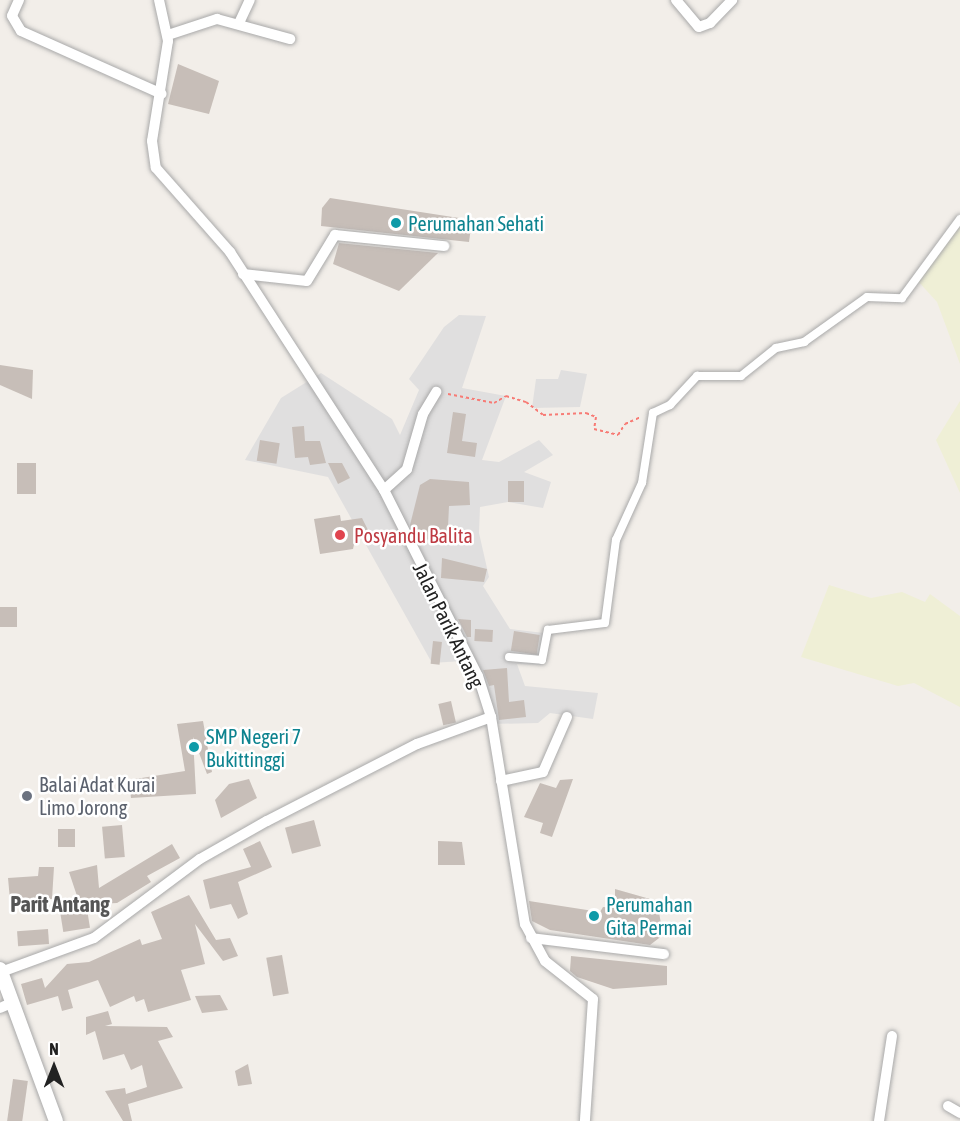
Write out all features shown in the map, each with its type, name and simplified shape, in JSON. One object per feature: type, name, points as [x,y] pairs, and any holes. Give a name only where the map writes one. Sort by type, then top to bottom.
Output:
[{"type":"street","points":[[19,0],[12,16],[21,31],[162,94]]},
{"type":"street","name":"Jalan Parik Antang","points":[[159,0],[168,35],[162,94],[152,141],[156,168],[216,234],[384,490],[478,676],[491,717],[519,905],[531,938],[545,961],[593,999],[585,1121]]},
{"type":"street","points":[[240,21],[250,0]]},
{"type":"street","points":[[676,0],[699,27],[732,0]]},
{"type":"street","points":[[168,35],[210,20],[240,21],[290,39]]},
{"type":"street","points":[[509,657],[542,660],[548,630],[605,623],[615,540],[642,483],[653,413],[670,405],[697,376],[741,376],[776,348],[804,342],[867,297],[902,298],[960,219]]},
{"type":"street","points":[[243,274],[307,281],[335,235],[444,246]]},
{"type":"street","points":[[384,490],[407,469],[423,414],[436,392]]},
{"type":"street","points":[[56,1121],[6,1005],[0,971],[94,938],[200,859],[267,821],[417,744],[491,717]]},
{"type":"street","points":[[501,781],[543,772],[567,717]]},
{"type":"street","points":[[531,938],[664,954]]},
{"type":"street","points":[[879,1121],[892,1036]]},
{"type":"street","points":[[948,1106],[960,1113]]},
{"type":"path","points":[[436,392],[494,403],[506,396],[526,402],[543,415],[586,413],[596,417],[594,429],[618,435],[625,424],[653,413]]},
{"type":"shaded area","points":[[459,315],[486,316],[462,388],[506,396],[482,460],[499,462],[539,440],[553,455],[524,472],[551,482],[543,508],[508,502],[480,507],[479,533],[489,577],[483,586],[510,629],[544,633],[541,665],[517,664],[525,686],[598,693],[593,719],[550,713],[538,723],[492,724],[462,661],[432,663],[328,477],[245,460],[281,398],[321,373],[392,419],[400,435],[419,390],[409,379],[444,327]]},
{"type":"shaded area","points":[[561,370],[587,374],[580,407],[532,408],[536,379],[558,379]]},
{"type":"green space","points":[[960,227],[960,364],[937,302],[916,279]]},
{"type":"green space","points":[[960,401],[960,493],[936,440]]},
{"type":"green space","points":[[829,585],[871,598],[902,592],[925,602],[930,594],[960,616],[960,707],[914,683],[898,686],[801,657]]},
{"type":"building","points":[[178,64],[219,81],[209,114],[168,104]]},
{"type":"building","name":"Perumahan Sehati","points":[[330,198],[472,220],[469,242],[321,226],[322,208]]},
{"type":"building","name":"Perumahan Sehati","points":[[339,243],[438,253],[399,291],[333,264]]},
{"type":"building","points":[[0,365],[33,370],[32,399],[0,385]]},
{"type":"building","points":[[453,412],[466,414],[462,441],[477,443],[475,457],[447,453]]},
{"type":"building","points":[[304,426],[305,441],[320,441],[326,463],[310,465],[308,457],[295,458],[292,427]]},
{"type":"building","points":[[260,440],[280,443],[276,464],[257,461]]},
{"type":"building","points":[[17,463],[36,463],[36,494],[17,494]]},
{"type":"building","points":[[328,463],[342,463],[350,478],[338,484]]},
{"type":"building","points":[[430,479],[469,482],[470,505],[449,506],[448,527],[460,528],[463,538],[418,540],[410,525],[420,485]]},
{"type":"building","points":[[508,481],[524,481],[524,502],[508,502]]},
{"type":"building","points":[[340,515],[341,521],[362,518],[368,530],[356,536],[353,549],[320,554],[314,519]]},
{"type":"building","points":[[442,558],[487,569],[484,582],[441,578]]},
{"type":"building","points":[[0,607],[17,607],[17,627],[0,627]]},
{"type":"building","points":[[458,619],[471,620],[471,637],[467,637]]},
{"type":"building","points":[[475,629],[493,630],[492,642],[474,641]]},
{"type":"building","points":[[514,631],[540,635],[537,655],[511,651]]},
{"type":"building","points":[[433,641],[442,642],[440,665],[431,664]]},
{"type":"building","points":[[507,668],[509,702],[524,700],[526,717],[499,720],[494,685],[489,686],[483,670]]},
{"type":"building","points":[[451,701],[456,722],[443,725],[438,704]]},
{"type":"building","name":"SMP Negeri 7 Bukittinggi","points":[[203,721],[212,772],[207,774],[193,737],[196,794],[131,798],[129,780],[185,771],[177,724]]},
{"type":"building","points":[[249,779],[257,798],[221,818],[215,800],[229,784]]},
{"type":"building","points":[[573,779],[552,837],[540,833],[543,823],[524,817],[540,783],[556,788],[560,780]]},
{"type":"building","points":[[314,820],[321,846],[292,854],[285,828]]},
{"type":"building","points":[[122,825],[125,857],[105,859],[102,827]]},
{"type":"building","points":[[58,829],[75,829],[75,847],[58,847]]},
{"type":"building","points":[[260,841],[272,867],[238,882],[248,914],[238,919],[231,904],[210,909],[203,880],[251,867],[243,849]]},
{"type":"building","points":[[438,841],[462,842],[465,865],[438,865]]},
{"type":"building","points":[[172,844],[180,858],[147,876],[151,882],[117,903],[80,905],[69,872],[97,865],[99,888]]},
{"type":"building","points":[[39,867],[54,867],[52,899],[10,900],[8,878],[38,876]]},
{"type":"building","name":"Perumahan Gita Permai","points":[[615,889],[657,901],[663,935],[650,945],[550,930],[532,921],[529,901],[600,912],[603,907],[615,908]]},
{"type":"building","points":[[189,895],[216,940],[230,938],[238,956],[223,961],[195,924],[205,964],[181,970],[191,1000],[148,1012],[144,999],[136,1002],[134,996],[110,1007],[98,980],[68,990],[73,1008],[62,1011],[58,996],[27,1005],[21,984],[42,978],[45,988],[67,964],[89,962],[140,939],[142,945],[162,939],[151,912]]},
{"type":"building","points":[[87,909],[90,928],[63,932],[60,913]]},
{"type":"building","points":[[48,929],[49,944],[18,946],[17,931]]},
{"type":"building","points":[[282,955],[289,993],[273,996],[266,958]]},
{"type":"building","name":"Perumahan Gita Permai","points":[[571,956],[667,966],[667,985],[613,989],[577,977],[570,971]]},
{"type":"building","points":[[220,995],[228,1010],[202,1013],[195,996]]},
{"type":"building","points":[[108,1011],[112,1024],[105,1026],[167,1027],[173,1037],[158,1041],[183,1088],[128,1104],[132,1121],[123,1121],[105,1091],[125,1088],[126,1094],[147,1087],[142,1065],[131,1070],[124,1054],[103,1060],[95,1031],[86,1035],[86,1017]]},
{"type":"building","points":[[248,1064],[252,1084],[238,1086],[235,1071]]},
{"type":"building","points":[[13,1079],[28,1081],[22,1121],[7,1121]]},
{"type":"place","name":"Perumahan Sehati","points":[[396,223]]},
{"type":"place","name":"Posyandu Balita","points":[[340,535]]},
{"type":"place","name":"SMP Negeri 7 Bukittinggi","points":[[194,747]]},
{"type":"place","name":"Balai Adat Kurai Limo Jorong","points":[[27,796]]},
{"type":"place","name":"Perumahan Gita Permai","points":[[594,916]]},
{"type":"district","name":"Parit Antang","points":[[60,905]]}]
